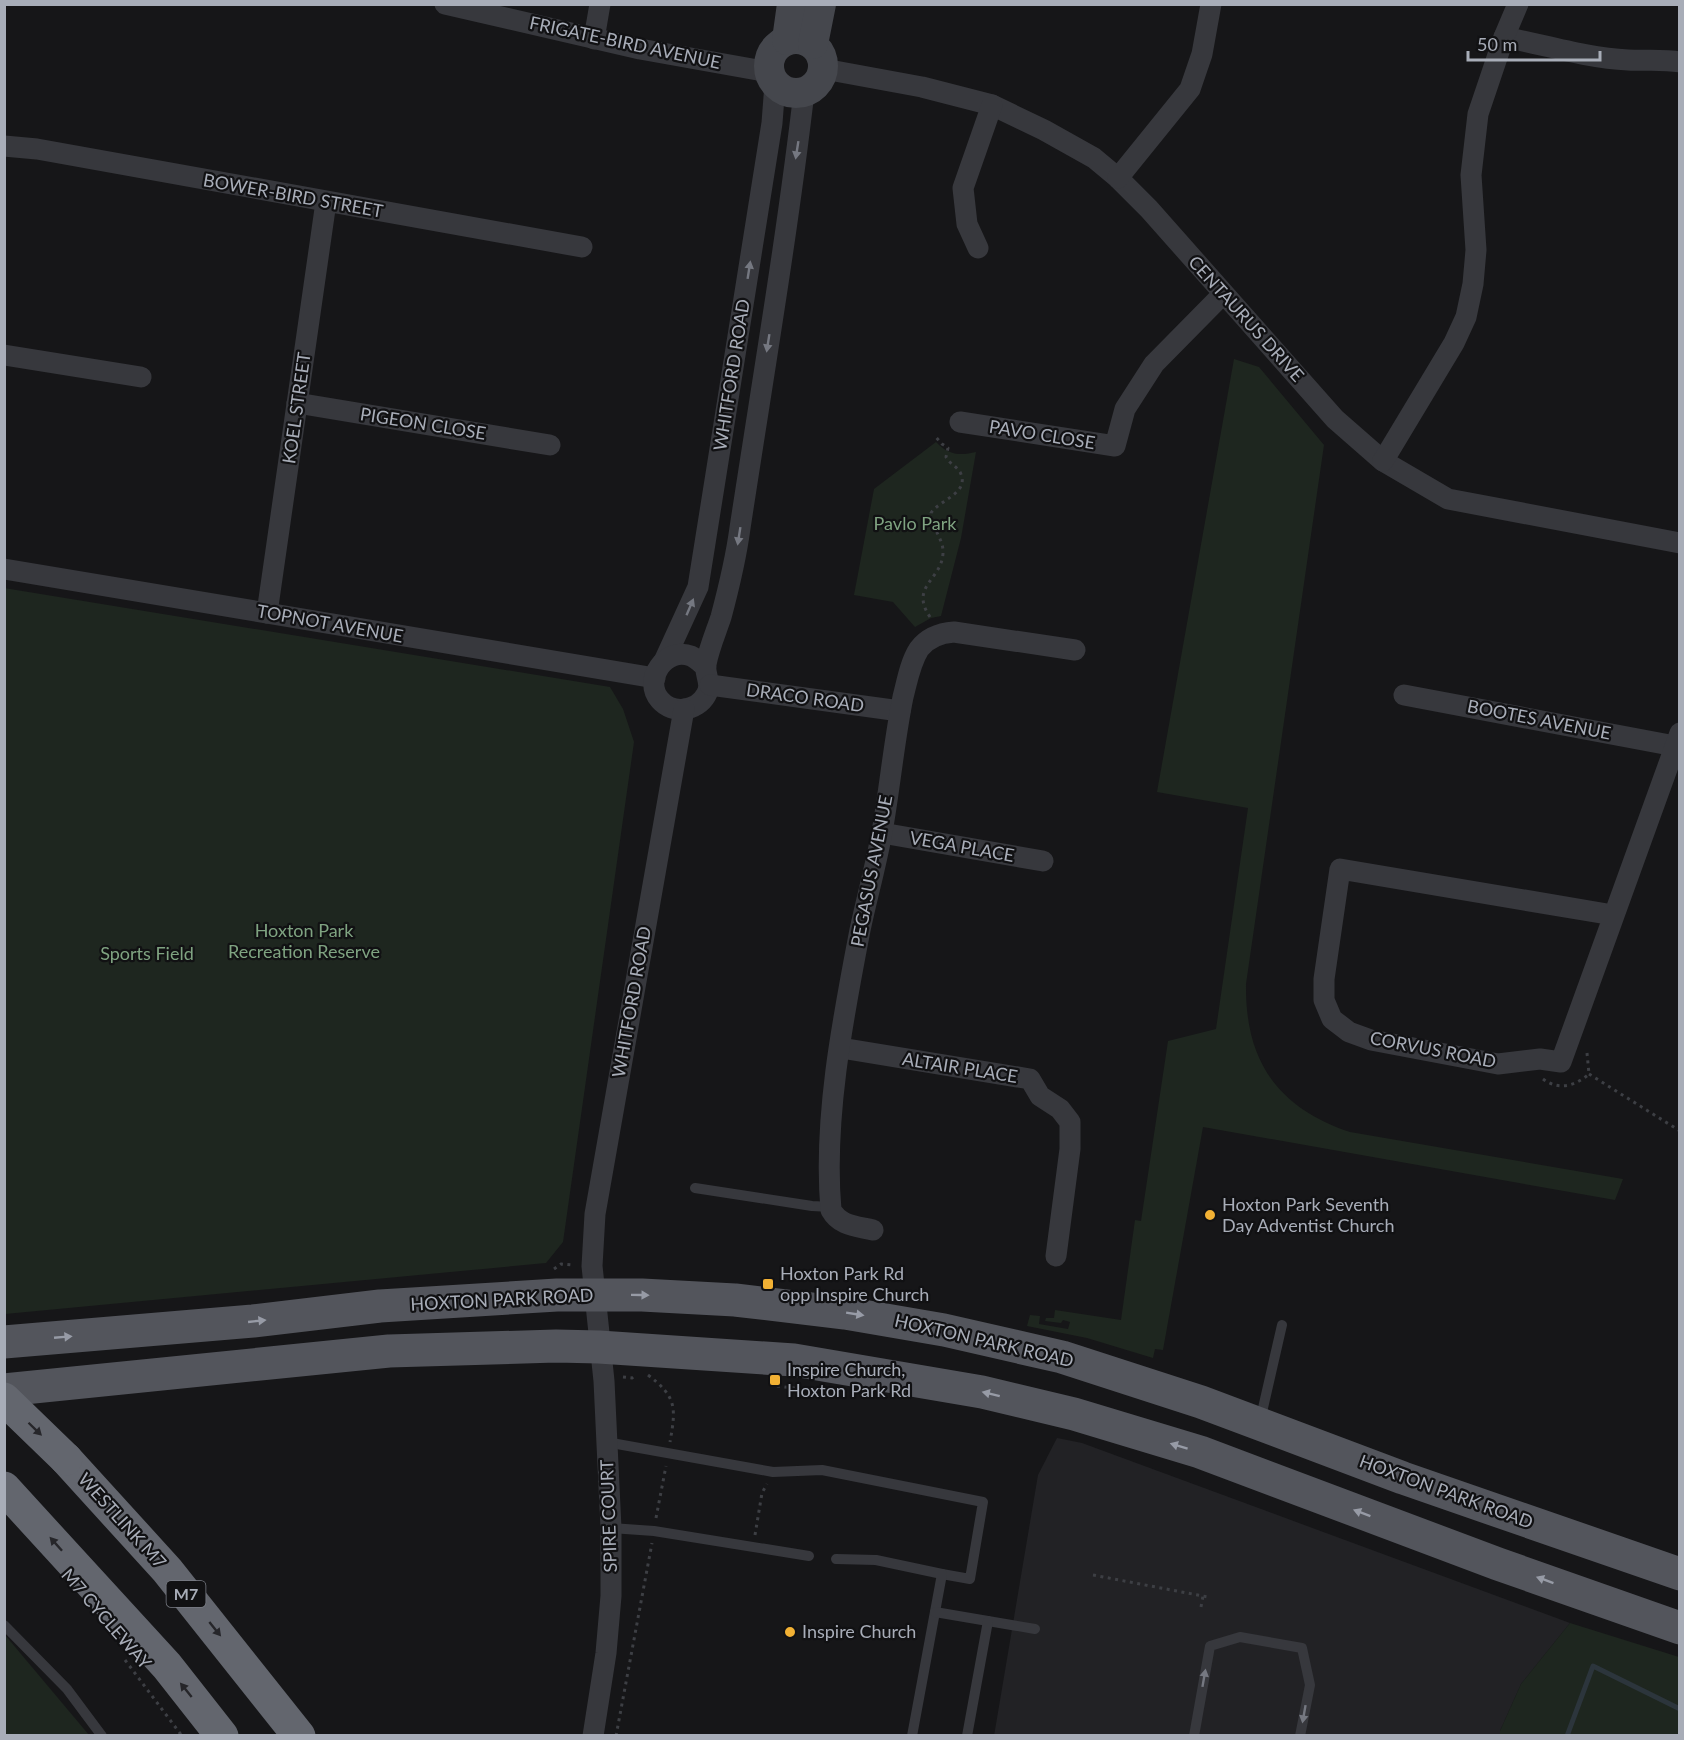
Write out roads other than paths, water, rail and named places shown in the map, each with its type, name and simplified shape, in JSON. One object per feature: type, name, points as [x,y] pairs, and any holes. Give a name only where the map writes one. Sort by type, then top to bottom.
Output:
[{"type":"highway","name":"WESTLINK M7","points":[[4,1399],[66,1459],[167,1570],[299,1736]]},
{"type":"highway","points":[[4,1488],[167,1666],[222,1736]]},
{"type":"main road","name":"HOXTON PARK ROAD","points":[[4,1342],[253,1321],[380,1306],[557,1295],[735,1300],[845,1313],[944,1330],[1062,1357],[1189,1399],[1403,1478],[1680,1574]]},
{"type":"main road","points":[[4,1390],[389,1351],[556,1346],[794,1360],[982,1392],[1072,1421],[1200,1452],[1591,1597],[1674,1620]]},
{"type":"street","name":"FRIGATE-BIRD AVENUE","points":[[445,4],[772,78]]},
{"type":"street","points":[[594,39],[600,4]]},
{"type":"street","points":[[792,4],[808,51],[823,76],[816,85],[804,92],[789,93],[772,78],[770,54],[780,43],[808,51]]},
{"type":"street","points":[[808,51],[821,4]]},
{"type":"street","points":[[1118,178],[1190,89],[1202,54],[1211,4]]},
{"type":"street","points":[[1383,461],[1454,343],[1466,317],[1473,284],[1476,250],[1471,175],[1478,114],[1504,37],[1518,4]]},
{"type":"street","points":[[1504,37],[1606,57],[1680,62]]},
{"type":"street","name":"CENTAURUS DRIVE","points":[[808,51],[922,87],[992,105],[1094,158],[1149,209],[1335,419],[1383,461],[1448,499],[1680,543]]},
{"type":"street","name":"WHITFORD ROAD","points":[[665,659],[698,587],[772,123],[772,78]]},
{"type":"street","name":"WHITFORD ROAD","points":[[708,676],[735,565],[804,92]]},
{"type":"street","points":[[978,248],[967,224],[963,188],[992,105]]},
{"type":"street","name":"BOWER-BIRD STREET","points":[[4,147],[37,149],[582,247]]},
{"type":"street","name":"KOEL STREET","points":[[267,614],[326,202]]},
{"type":"street","name":"PAVO CLOSE","points":[[960,422],[1115,446],[1125,409],[1154,364],[1223,294]]},
{"type":"street","points":[[4,355],[141,377]]},
{"type":"street","name":"PIGEON CLOSE","points":[[297,404],[549,445]]},
{"type":"street","name":"TOPNOT AVENUE","points":[[4,569],[655,678]]},
{"type":"street","name":"PEGASUS AVENUE","points":[[831,1207],[830,1138],[841,1048],[860,930],[882,833],[900,711],[910,670],[919,650],[929,639],[940,633],[970,633],[1075,650]]},
{"type":"street","points":[[680,654],[692,656],[708,676],[708,693],[702,702],[689,709],[675,709],[660,700],[654,688],[655,678],[656,671],[665,659],[680,654]]},
{"type":"street","name":"DRACO ROAD","points":[[708,676],[900,711]]},
{"type":"street","name":"BOOTES AVENUE","points":[[1404,695],[1677,739]]},
{"type":"street","name":"WHITFORD ROAD","points":[[594,1295],[592,1266],[595,1214],[684,709]]},
{"type":"street","name":"CORVUS ROAD","points":[[1613,915],[1340,868],[1324,979],[1324,1000],[1332,1019],[1349,1032],[1371,1040],[1498,1064],[1540,1059],[1561,1062],[1677,739]]},
{"type":"street","name":"VEGA PLACE","points":[[882,833],[1043,861]]},
{"type":"street","name":"ALTAIR PLACE","points":[[841,1048],[1030,1079],[1040,1096],[1059,1109],[1070,1122],[1070,1149],[1056,1256]]},
{"type":"street","points":[[831,1207],[836,1219],[873,1230]]},
{"type":"street","name":"SPIRE COURT","points":[[593,1736],[606,1653],[611,1596],[611,1528],[603,1373],[594,1295]]},
{"type":"lane","points":[[695,1188],[803,1205],[831,1207]]},
{"type":"lane","points":[[1259,1424],[1282,1325]]},
{"type":"lane","points":[[606,1442],[773,1472],[822,1470],[983,1502],[970,1579],[876,1560],[836,1559]]},
{"type":"lane","points":[[611,1528],[654,1531],[809,1557]]},
{"type":"lane","points":[[912,1736],[942,1574]]},
{"type":"lane","points":[[935,1612],[1035,1629]]},
{"type":"lane","points":[[967,1736],[988,1621]]},
{"type":"lane","points":[[4,1625],[67,1689],[102,1736]]},
{"type":"lane","points":[[1194,1736],[1210,1646],[1240,1637],[1302,1648],[1310,1685],[1300,1736]]},
{"type":"waterway","points":[[1567,1736],[1593,1666],[1680,1709]]},
{"type":"place","name":"Hoxton Park Seventh Day Adventist Church","points":[[1210,1215]]},
{"type":"place","name":"Hoxton Park Rd opp Inspire Church","points":[[768,1284]]},
{"type":"place","name":"Inspire Church, Hoxton Park Rd","points":[[775,1380]]},
{"type":"place","name":"Inspire Church","points":[[790,1632]]},
{"type":"park label","name":"Pavlo Park","points":[[915,524]]},
{"type":"park label","name":"Hoxton Park Recreation Reserve","points":[[304,941]]},
{"type":"park label","name":"Sports Field","points":[[147,954]]}]
